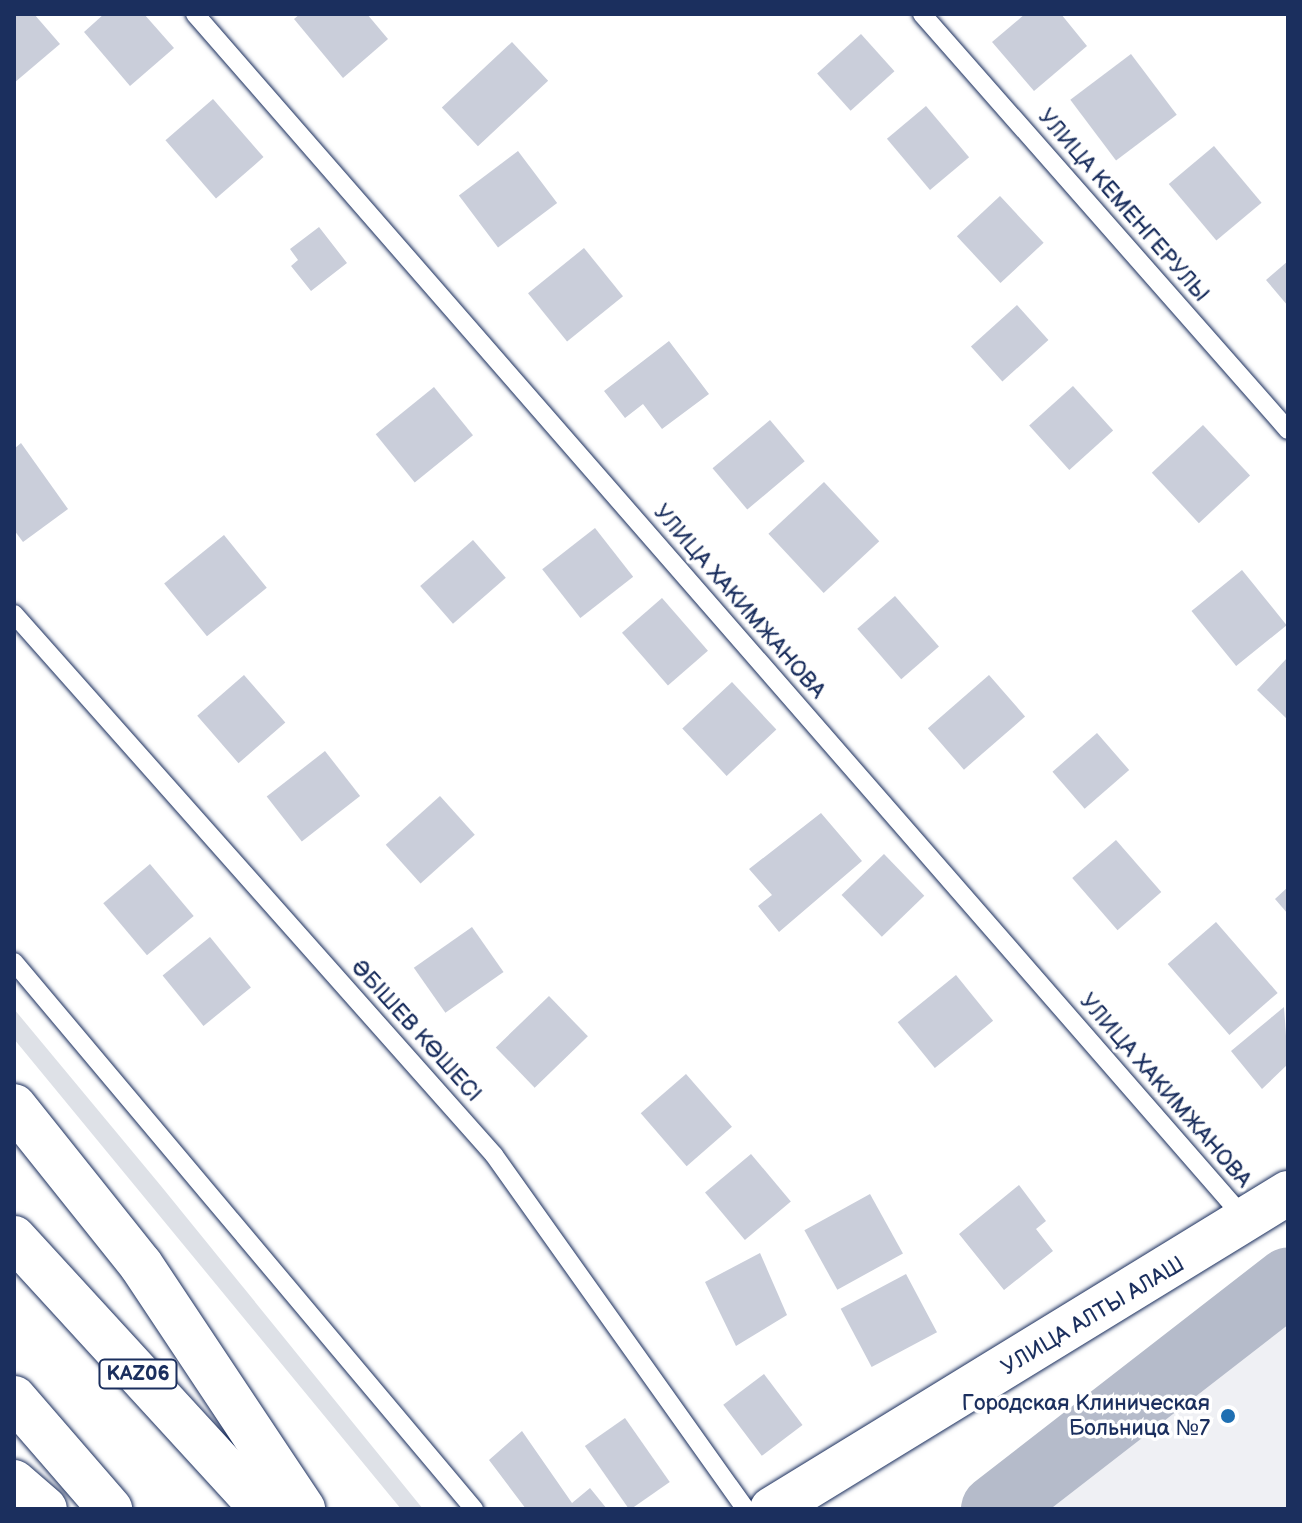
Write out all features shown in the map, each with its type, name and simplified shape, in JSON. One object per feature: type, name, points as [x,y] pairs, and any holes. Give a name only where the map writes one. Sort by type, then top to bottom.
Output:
[{"type":"main road","points":[[14,1106],[141,1265],[303,1509]]},
{"type":"main road","name":"УЛИЦА АЛТЫ АЛАШ","points":[[772,1509],[1247,1222],[1288,1193]]},
{"type":"main road","name":"KАZ06","points":[[14,1238],[262,1509]]},
{"type":"main road","points":[[14,1398],[110,1509]]},
{"type":"main road","points":[[14,1482],[45,1509]]},
{"type":"lane","name":"УЛИЦА ХАКИМЖАНОВА","points":[[195,14],[1247,1222]]},
{"type":"lane","name":"УЛИЦА КЕМЕНГЕРУЛЫ","points":[[922,14],[1288,430]]},
{"type":"lane","name":"ӘБІШЕВ КӨШЕСІ","points":[[14,614],[494,1155],[746,1509]]},
{"type":"lane","points":[[14,962],[474,1509]]},
{"type":"shaded area","points":[[14,1009],[423,1509],[401,1509],[14,1039]]},
{"type":"shaded area","name":"Городская Клиническая Больница №7","points":[[1288,1324],[1288,1509],[1048,1509]]},
{"type":"building","points":[[14,14],[34,14],[60,44],[14,83]]},
{"type":"building","points":[[104,14],[144,14],[174,48],[130,86],[84,32]]},
{"type":"building","points":[[300,14],[367,14],[388,39],[343,78],[294,19]]},
{"type":"building","points":[[1025,14],[1061,14],[1087,46],[1034,91],[992,42]]},
{"type":"building","points":[[861,34],[894,71],[851,111],[817,73]]},
{"type":"building","points":[[512,42],[548,81],[478,146],[442,107]]},
{"type":"building","points":[[1131,54],[1177,115],[1116,160],[1070,100]]},
{"type":"building","points":[[213,99],[264,157],[216,198],[165,140]]},
{"type":"building","points":[[926,106],[969,157],[930,190],[887,139]]},
{"type":"building","points":[[1214,146],[1262,203],[1216,241],[1169,184]]},
{"type":"building","points":[[518,151],[557,203],[498,247],[459,196]]},
{"type":"building","points":[[1000,196],[1044,243],[1000,283],[957,236]]},
{"type":"building","points":[[319,227],[347,263],[311,291],[291,266],[298,260],[290,249]]},
{"type":"building","points":[[584,248],[623,296],[567,341],[528,293]]},
{"type":"building","points":[[1288,261],[1288,306],[1266,280]]},
{"type":"building","points":[[1017,305],[1048,340],[1002,381],[971,346]]},
{"type":"building","points":[[669,341],[709,394],[662,429],[643,404],[625,418],[604,391]]},
{"type":"building","points":[[1073,386],[1113,431],[1069,470],[1029,425]]},
{"type":"building","points":[[434,387],[473,435],[415,482],[376,434]]},
{"type":"building","points":[[770,420],[805,461],[747,510],[713,468]]},
{"type":"building","points":[[1203,425],[1250,475],[1199,523],[1152,473]]},
{"type":"building","points":[[21,443],[68,509],[23,542],[14,530],[14,449]]},
{"type":"building","points":[[824,482],[879,541],[824,593],[768,534]]},
{"type":"building","points":[[595,528],[633,577],[580,618],[542,569]]},
{"type":"building","points":[[224,535],[267,588],[207,636],[164,583]]},
{"type":"building","points":[[473,540],[506,578],[453,624],[420,586]]},
{"type":"building","points":[[1242,570],[1287,625],[1236,666],[1191,611]]},
{"type":"building","points":[[895,596],[939,647],[901,679],[857,629]]},
{"type":"building","points":[[662,598],[708,651],[668,686],[622,633]]},
{"type":"building","points":[[1288,657],[1288,720],[1257,690]]},
{"type":"building","points":[[244,675],[285,723],[239,763],[197,716]]},
{"type":"building","points":[[989,675],[1025,717],[964,770],[928,728]]},
{"type":"building","points":[[732,682],[776,730],[727,776],[682,728]]},
{"type":"building","points":[[1097,733],[1129,770],[1085,809],[1052,772]]},
{"type":"building","points":[[325,751],[360,796],[302,841],[267,797]]},
{"type":"building","points":[[440,796],[475,835],[421,883],[386,845]]},
{"type":"building","points":[[821,813],[862,861],[779,932],[758,906],[772,895],[749,869]]},
{"type":"building","points":[[1116,840],[1161,892],[1117,930],[1072,878]]},
{"type":"building","points":[[884,854],[924,896],[882,937],[842,895]]},
{"type":"building","points":[[150,864],[194,916],[147,955],[103,903]]},
{"type":"building","points":[[1288,887],[1288,914],[1275,899]]},
{"type":"building","points":[[1216,922],[1278,993],[1229,1035],[1168,964]]},
{"type":"building","points":[[472,927],[504,972],[445,1013],[414,968]]},
{"type":"building","points":[[210,937],[251,988],[203,1026],[163,975]]},
{"type":"building","points":[[956,975],[993,1021],[935,1068],[898,1022]]},
{"type":"building","points":[[549,996],[588,1036],[535,1088],[496,1047]]},
{"type":"building","points":[[1284,1007],[1288,1064],[1262,1089],[1231,1051]]},
{"type":"building","points":[[686,1074],[732,1127],[687,1166],[641,1113]]},
{"type":"building","points":[[751,1154],[791,1201],[745,1240],[705,1193]]},
{"type":"building","points":[[1019,1185],[1046,1221],[1036,1229],[1053,1251],[1004,1290],[959,1234]]},
{"type":"building","points":[[870,1194],[903,1253],[837,1290],[804,1230]]},
{"type":"building","points":[[760,1253],[787,1315],[736,1346],[705,1282]]},
{"type":"building","points":[[906,1274],[937,1332],[872,1367],[841,1309]]},
{"type":"building","points":[[764,1374],[803,1425],[762,1456],[723,1405]]},
{"type":"building","points":[[625,1418],[670,1482],[629,1509],[585,1446]]},
{"type":"building","points":[[522,1431],[572,1503],[590,1488],[607,1509],[526,1509],[489,1460]]},
{"type":"waterway","points":[[995,1509],[1288,1282]]},
{"type":"place","name":"Городская Клиническая Больница №7","points":[[1228,1416]]}]
